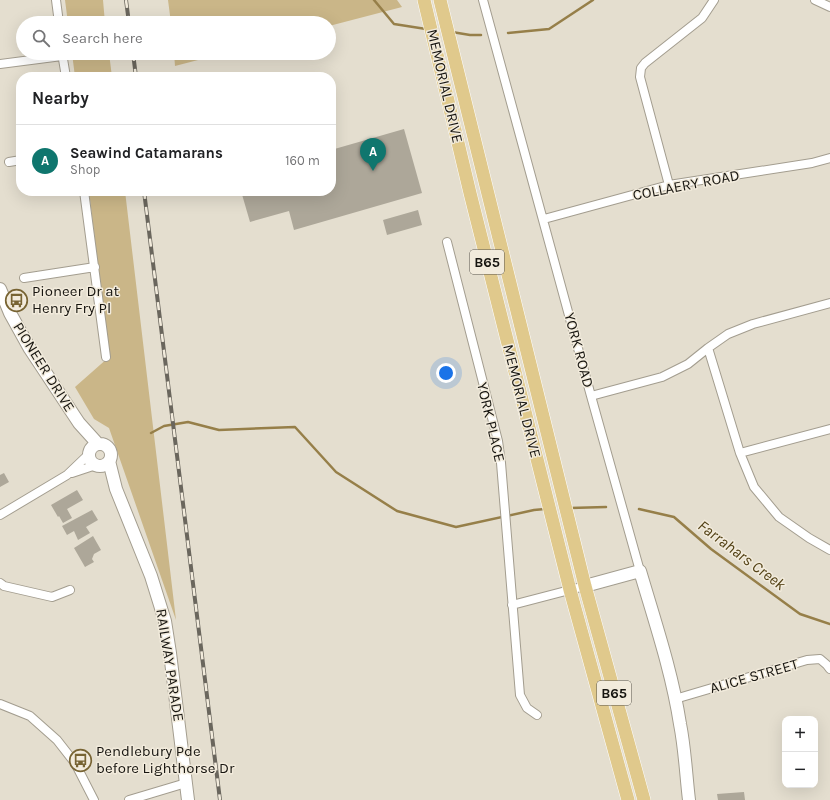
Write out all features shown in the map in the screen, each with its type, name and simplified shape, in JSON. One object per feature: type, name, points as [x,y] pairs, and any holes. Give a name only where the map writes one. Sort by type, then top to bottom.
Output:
[{"type":"main road","name":"MEMORIAL DRIVE","points":[[424,0],[472,201],[556,538],[628,800]]},
{"type":"main road","name":"MEMORIAL DRIVE","points":[[440,0],[585,586],[644,800]]},
{"type":"main road","name":"PIONEER DRIVE","points":[[0,289],[10,314],[20,333],[79,423],[92,450]]},
{"type":"main road","points":[[103,445],[109,449],[110,457],[101,464],[90,461],[92,450],[103,445]]},
{"type":"main road","name":"RAILWAY PARADE","points":[[101,464],[116,489],[151,576],[165,621],[188,800]]},
{"type":"main road","points":[[585,586],[640,571]]},
{"type":"main road","name":"YORK ROAD","points":[[640,571],[676,699],[681,725],[689,800]]},
{"type":"street","points":[[56,0],[58,16]]},
{"type":"street","name":"YORK ROAD","points":[[484,0],[640,571]]},
{"type":"street","points":[[669,185],[640,77],[641,68],[645,63],[702,18],[714,0]]},
{"type":"street","points":[[815,0],[830,7]]},
{"type":"street","points":[[0,64],[25,60]]},
{"type":"street","points":[[63,60],[65,72]]},
{"type":"street","name":"COLLAERY ROAD","points":[[544,219],[669,185],[812,163],[830,158]]},
{"type":"street","points":[[10,162],[16,161]]},
{"type":"street","points":[[85,196],[106,357]]},
{"type":"street","name":"YORK PLACE","points":[[447,242],[498,441],[504,494],[520,695],[527,708],[537,715]]},
{"type":"street","points":[[24,278],[95,267]]},
{"type":"street","points":[[591,396],[662,377],[688,364],[728,334],[753,324],[830,303]]},
{"type":"street","points":[[708,348],[740,453],[754,487],[779,517],[809,538],[830,550]]},
{"type":"street","points":[[740,453],[830,429]]},
{"type":"street","points":[[67,475],[92,450]]},
{"type":"street","points":[[0,515],[67,475],[101,464]]},
{"type":"street","points":[[0,583],[4,586],[52,597],[70,590]]},
{"type":"street","points":[[512,605],[585,586]]},
{"type":"street","name":"ALICE STREET","points":[[676,699],[807,660],[820,659],[828,665],[830,669]]},
{"type":"street","points":[[0,704],[30,716],[57,740],[75,763],[94,800]]},
{"type":"street","points":[[129,800],[186,783]]},
{"type":"shaded area","points":[[65,0],[103,0],[104,16],[67,16]]},
{"type":"shaded area","points":[[168,0],[397,0],[402,7],[336,24],[336,16],[170,16]]},
{"type":"shaded area","points":[[73,60],[110,60],[111,72],[74,72]]},
{"type":"shaded area","points":[[175,60],[198,60],[175,66]]},
{"type":"shaded area","points":[[90,196],[126,196],[176,620],[109,428],[94,419],[75,387],[109,357]]},
{"type":"building","points":[[404,129],[422,193],[294,230],[289,211],[250,222],[242,196],[336,196],[336,149]]},
{"type":"building","points":[[418,210],[422,225],[387,235],[383,220]]},
{"type":"building","points":[[4,473],[9,482],[0,487],[0,475]]},
{"type":"building","points":[[77,490],[83,500],[67,509],[72,518],[63,523],[51,505]]},
{"type":"building","points":[[92,510],[98,520],[86,527],[90,533],[78,540],[74,531],[67,535],[62,526]]},
{"type":"building","points":[[93,536],[101,550],[94,554],[92,559],[94,562],[85,567],[74,548]]},
{"type":"building","points":[[744,792],[745,800],[718,800],[717,794]]},
{"type":"waterway","points":[[374,0],[394,24],[426,29]]},
{"type":"waterway","points":[[508,33],[549,29],[593,0]]},
{"type":"waterway","points":[[452,32],[481,35]]},
{"type":"waterway","name":"Farrahars Creek","points":[[151,433],[164,426],[188,422],[219,430],[295,427],[336,472],[397,511],[456,527],[534,510],[545,509]]},
{"type":"waterway","name":"Farrahars Creek","points":[[570,508],[606,507]]},
{"type":"waterway","name":"Farrahars Creek","points":[[639,509],[674,517],[711,549],[800,614],[830,624]]},
{"type":"railway","points":[[126,0],[128,16]]},
{"type":"railway","points":[[134,60],[135,72]]},
{"type":"railway","points":[[145,196],[220,800]]},
{"type":"place","name":"Seawind Catamarans","points":[[373,171]]},
{"type":"place","name":"Pioneer Dr at Henry Fry Pl","points":[[16,300]]},
{"type":"place","name":"Pendlebury Pde before Lighthorse Dr","points":[[80,760]]}]
